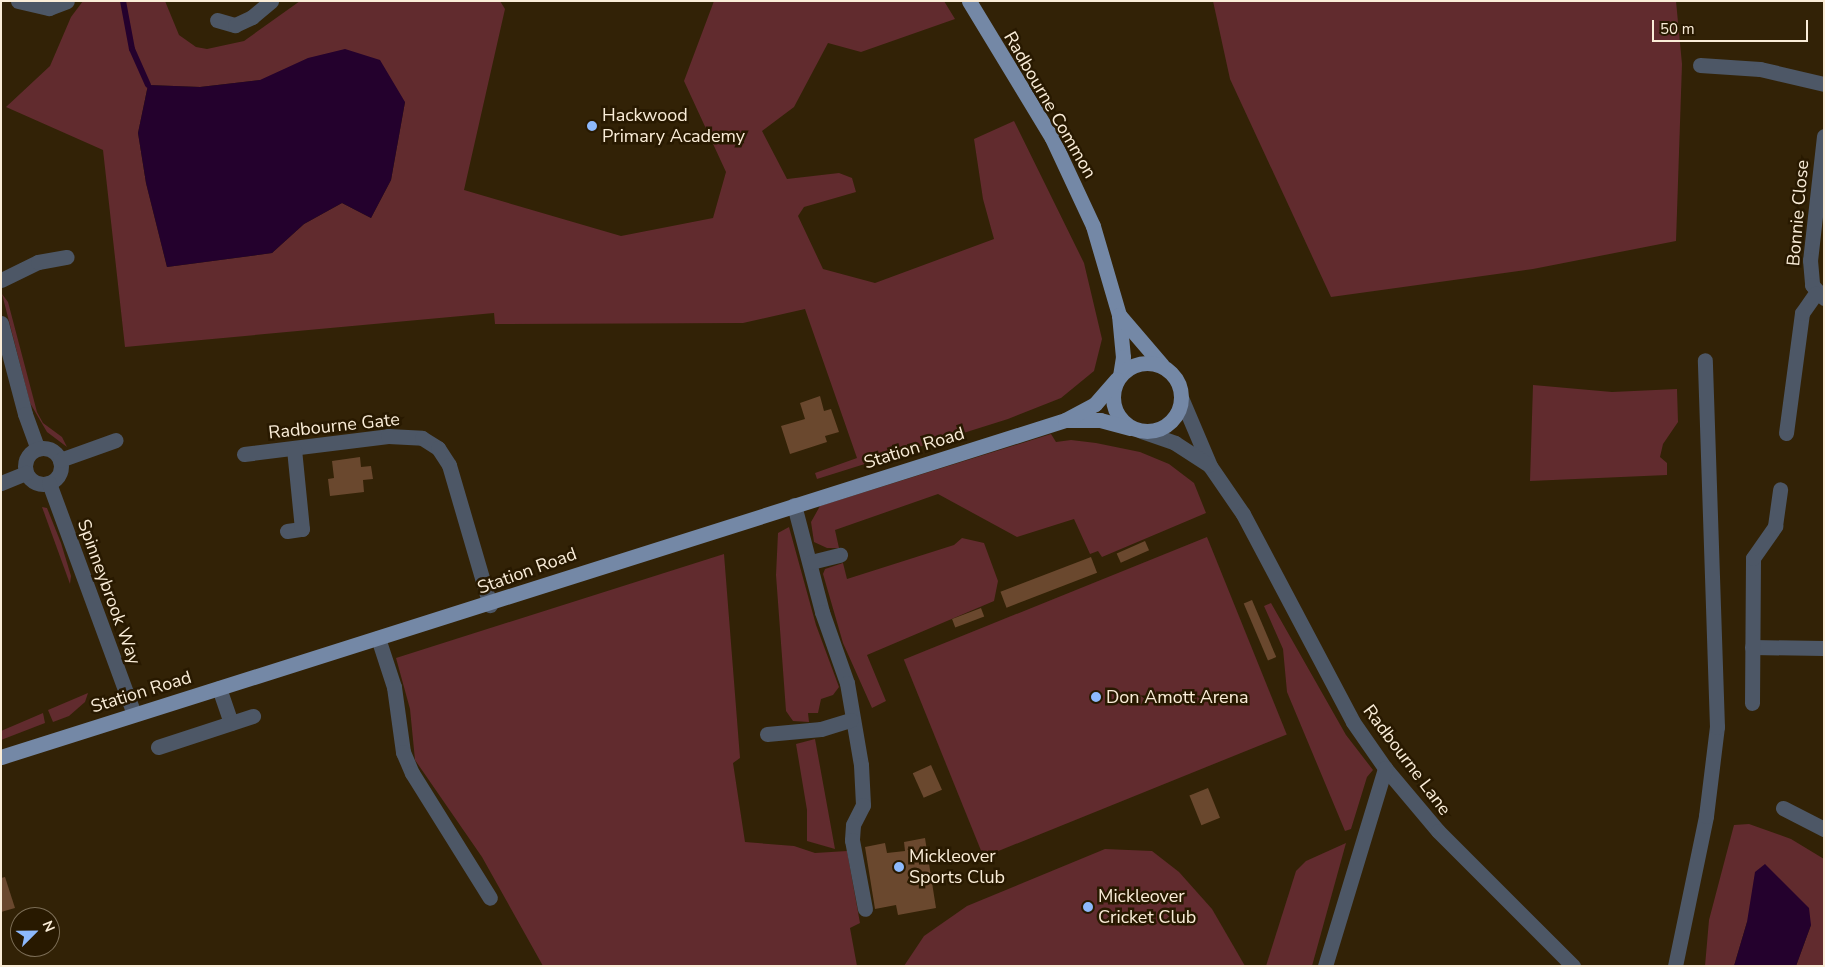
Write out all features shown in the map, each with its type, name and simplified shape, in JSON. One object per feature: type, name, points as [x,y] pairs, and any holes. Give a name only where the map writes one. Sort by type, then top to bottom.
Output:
[{"type":"main road","name":"Radbourne Common","points":[[969,1],[1052,138],[1078,190],[1105,261],[1119,315],[1123,357],[1119,377]]},
{"type":"main road","name":"Radbourne Common","points":[[1119,315],[1165,367]]},
{"type":"main road","points":[[1146,362],[1165,367],[1178,381],[1182,400],[1179,411],[1164,428],[1137,430],[1116,412],[1113,390],[1119,377],[1136,364],[1146,362]]},
{"type":"main road","name":"Station Road","points":[[1,757],[378,638],[490,605],[588,569],[1065,420],[1095,404],[1119,377]]},
{"type":"main road","name":"Station Road","points":[[1065,420],[1100,420],[1137,430]]},
{"type":"street","points":[[18,1],[49,8],[67,1]]},
{"type":"street","points":[[217,20],[235,25],[252,17],[271,1]]},
{"type":"street","points":[[1700,65],[1760,69],[1824,84]]},
{"type":"street","name":"Bonnie Close","points":[[1786,433],[1802,314],[1820,296],[1810,260],[1824,136]]},
{"type":"street","points":[[1,280],[38,262],[67,257]]},
{"type":"street","points":[[1,323],[24,414],[38,448]]},
{"type":"street","points":[[1675,966],[1706,816],[1716,727],[1705,360]]},
{"type":"street","name":"Radbourne Lane","points":[[1182,400],[1210,466],[1243,514],[1352,722],[1385,768],[1438,832],[1573,966]]},
{"type":"street","name":"Radbourne Lane","points":[[1137,430],[1176,443],[1210,466]]},
{"type":"street","name":"Radbourne Gate","points":[[244,454],[388,436],[422,438],[438,448],[449,465],[490,605]]},
{"type":"street","points":[[60,460],[116,440]]},
{"type":"street","points":[[38,448],[54,451],[60,460],[60,471],[49,483],[36,482],[26,473],[26,461],[38,448]]},
{"type":"street","points":[[288,531],[302,529],[296,486],[294,448]]},
{"type":"street","points":[[1,483],[26,473]]},
{"type":"street","name":"Spinneybrook Way","points":[[49,483],[134,714]]},
{"type":"street","points":[[1752,703],[1753,558],[1775,526],[1780,489]]},
{"type":"street","points":[[794,505],[811,562],[822,612],[847,683],[851,720],[861,765],[862,805],[853,825],[852,840],[864,909]]},
{"type":"street","points":[[811,562],[840,555]]},
{"type":"street","points":[[378,638],[394,687],[402,752],[412,773],[490,898]]},
{"type":"street","points":[[1752,647],[1824,648]]},
{"type":"street","points":[[219,688],[231,723]]},
{"type":"street","points":[[158,747],[253,716]]},
{"type":"street","points":[[767,734],[821,729],[851,720]]},
{"type":"street","points":[[1325,966],[1385,768]]},
{"type":"street","points":[[1783,808],[1824,829]]},
{"type":"shaded area","points":[[83,1],[165,1],[179,35],[196,47],[207,49],[244,41],[300,1],[500,1],[505,9],[464,190],[621,236],[713,218],[726,172],[684,81],[714,1],[944,1],[955,19],[861,52],[828,43],[794,107],[762,131],[787,179],[839,173],[852,178],[856,192],[804,207],[798,216],[823,269],[875,283],[994,239],[983,199],[974,139],[1014,121],[1084,263],[1102,339],[1094,371],[1061,398],[1008,419],[817,479],[815,473],[857,458],[805,309],[743,323],[495,324],[494,313],[125,347],[103,150],[6,107],[50,66],[71,17]],"holes":[[[260,80],[405,102],[391,180],[371,218],[342,203],[304,224],[272,253],[167,267],[146,183],[138,133],[148,85],[200,87]]]},
{"type":"shaded area","points":[[1213,1],[1676,1],[1682,64],[1676,241],[1533,269],[1331,297],[1230,79]]},
{"type":"shaded area","points":[[345,49],[380,60],[405,102],[391,180],[371,218],[342,203],[304,224],[272,253],[167,267],[146,183],[138,133],[148,85],[200,87],[260,80],[308,58]]},
{"type":"shaded area","points":[[2,294],[8,302],[37,412],[43,423],[62,437],[67,447],[47,432],[30,403]]},
{"type":"shaded area","points":[[1533,385],[1612,392],[1677,389],[1678,422],[1663,444],[1660,457],[1667,463],[1667,475],[1530,481]]},
{"type":"shaded area","points":[[1051,434],[1056,442],[1071,440],[1096,443],[1140,452],[1169,464],[1194,483],[1206,513],[1102,557],[1098,551],[1090,554],[1074,519],[1017,537],[938,494],[835,530],[839,548],[827,548],[814,542],[811,522],[820,506]]},
{"type":"shaded area","points":[[42,507],[47,508],[61,543],[71,576],[70,584]]},
{"type":"shaded area","points":[[789,527],[816,625],[839,687],[833,695],[821,699],[818,713],[808,713],[809,722],[793,721],[786,711],[776,575],[778,533]]},
{"type":"shaded area","name":"Don Amott Arena","points":[[1207,537],[1287,734],[984,857],[904,659]]},
{"type":"shaded area","points":[[962,538],[984,543],[998,581],[994,601],[867,655],[886,701],[872,708],[843,643],[823,574],[825,569],[843,563],[847,579],[954,545]]},
{"type":"shaded area","points":[[724,554],[740,758],[733,763],[745,842],[794,846],[815,853],[847,851],[860,923],[850,928],[857,966],[543,966],[482,857],[415,760],[410,709],[396,658]]},
{"type":"shaded area","points":[[1271,603],[1346,735],[1373,770],[1367,777],[1351,829],[1345,831],[1287,692],[1283,649],[1264,606]]},
{"type":"shaded area","points":[[88,693],[85,702],[69,716],[53,722],[48,710]]},
{"type":"shaded area","points":[[43,713],[45,723],[1,740],[1,731]]},
{"type":"shaded area","points":[[815,739],[835,849],[807,841],[807,810],[796,744]]},
{"type":"shaded area","points":[[1749,824],[1791,839],[1824,859],[1824,966],[1796,966],[1811,925],[1747,922],[1734,966],[1705,966],[1709,920],[1734,825]]},
{"type":"shaded area","points":[[1346,843],[1312,966],[1266,966],[1296,871],[1306,861]]},
{"type":"shaded area","name":"Mickleover Cricket Club","points":[[1105,849],[1152,851],[1179,872],[1212,909],[1245,966],[904,966],[924,936],[967,906]]},
{"type":"shaded area","points":[[1765,864],[1809,908],[1811,925],[1796,966],[1734,966],[1747,922],[1755,872]]},
{"type":"building","points":[[820,396],[824,411],[831,409],[839,432],[825,436],[827,442],[790,454],[781,426],[805,419],[800,403]]},
{"type":"building","points":[[360,457],[361,467],[371,466],[373,479],[363,480],[364,492],[330,496],[328,479],[334,478],[332,461]]},
{"type":"building","points":[[1145,541],[1149,550],[1121,563],[1117,554]]},
{"type":"building","points":[[1091,557],[1097,573],[1007,608],[1000,592]]},
{"type":"building","points":[[1252,600],[1276,657],[1268,661],[1244,604]]},
{"type":"building","points":[[981,608],[984,616],[955,628],[952,619]]},
{"type":"building","points":[[931,765],[942,790],[924,798],[913,773]]},
{"type":"building","points":[[1208,788],[1220,818],[1201,825],[1189,795]]},
{"type":"building","name":"Mickleover Sports Club","points":[[925,838],[936,908],[898,915],[896,905],[875,909],[865,847],[885,843],[887,853],[905,851],[904,842]]},
{"type":"building","points":[[5,877],[15,907],[10,907],[10,909],[1,912],[1,878]]},
{"type":"waterway","points":[[123,1],[132,49],[148,85]]},
{"type":"place","name":"Hackwood Primary Academy","points":[[592,126]]},
{"type":"place","name":"Don Amott Arena","points":[[1096,697]]},
{"type":"place","name":"Mickleover Sports Club","points":[[899,867]]},
{"type":"place","name":"Mickleover Cricket Club","points":[[1088,907]]}]
